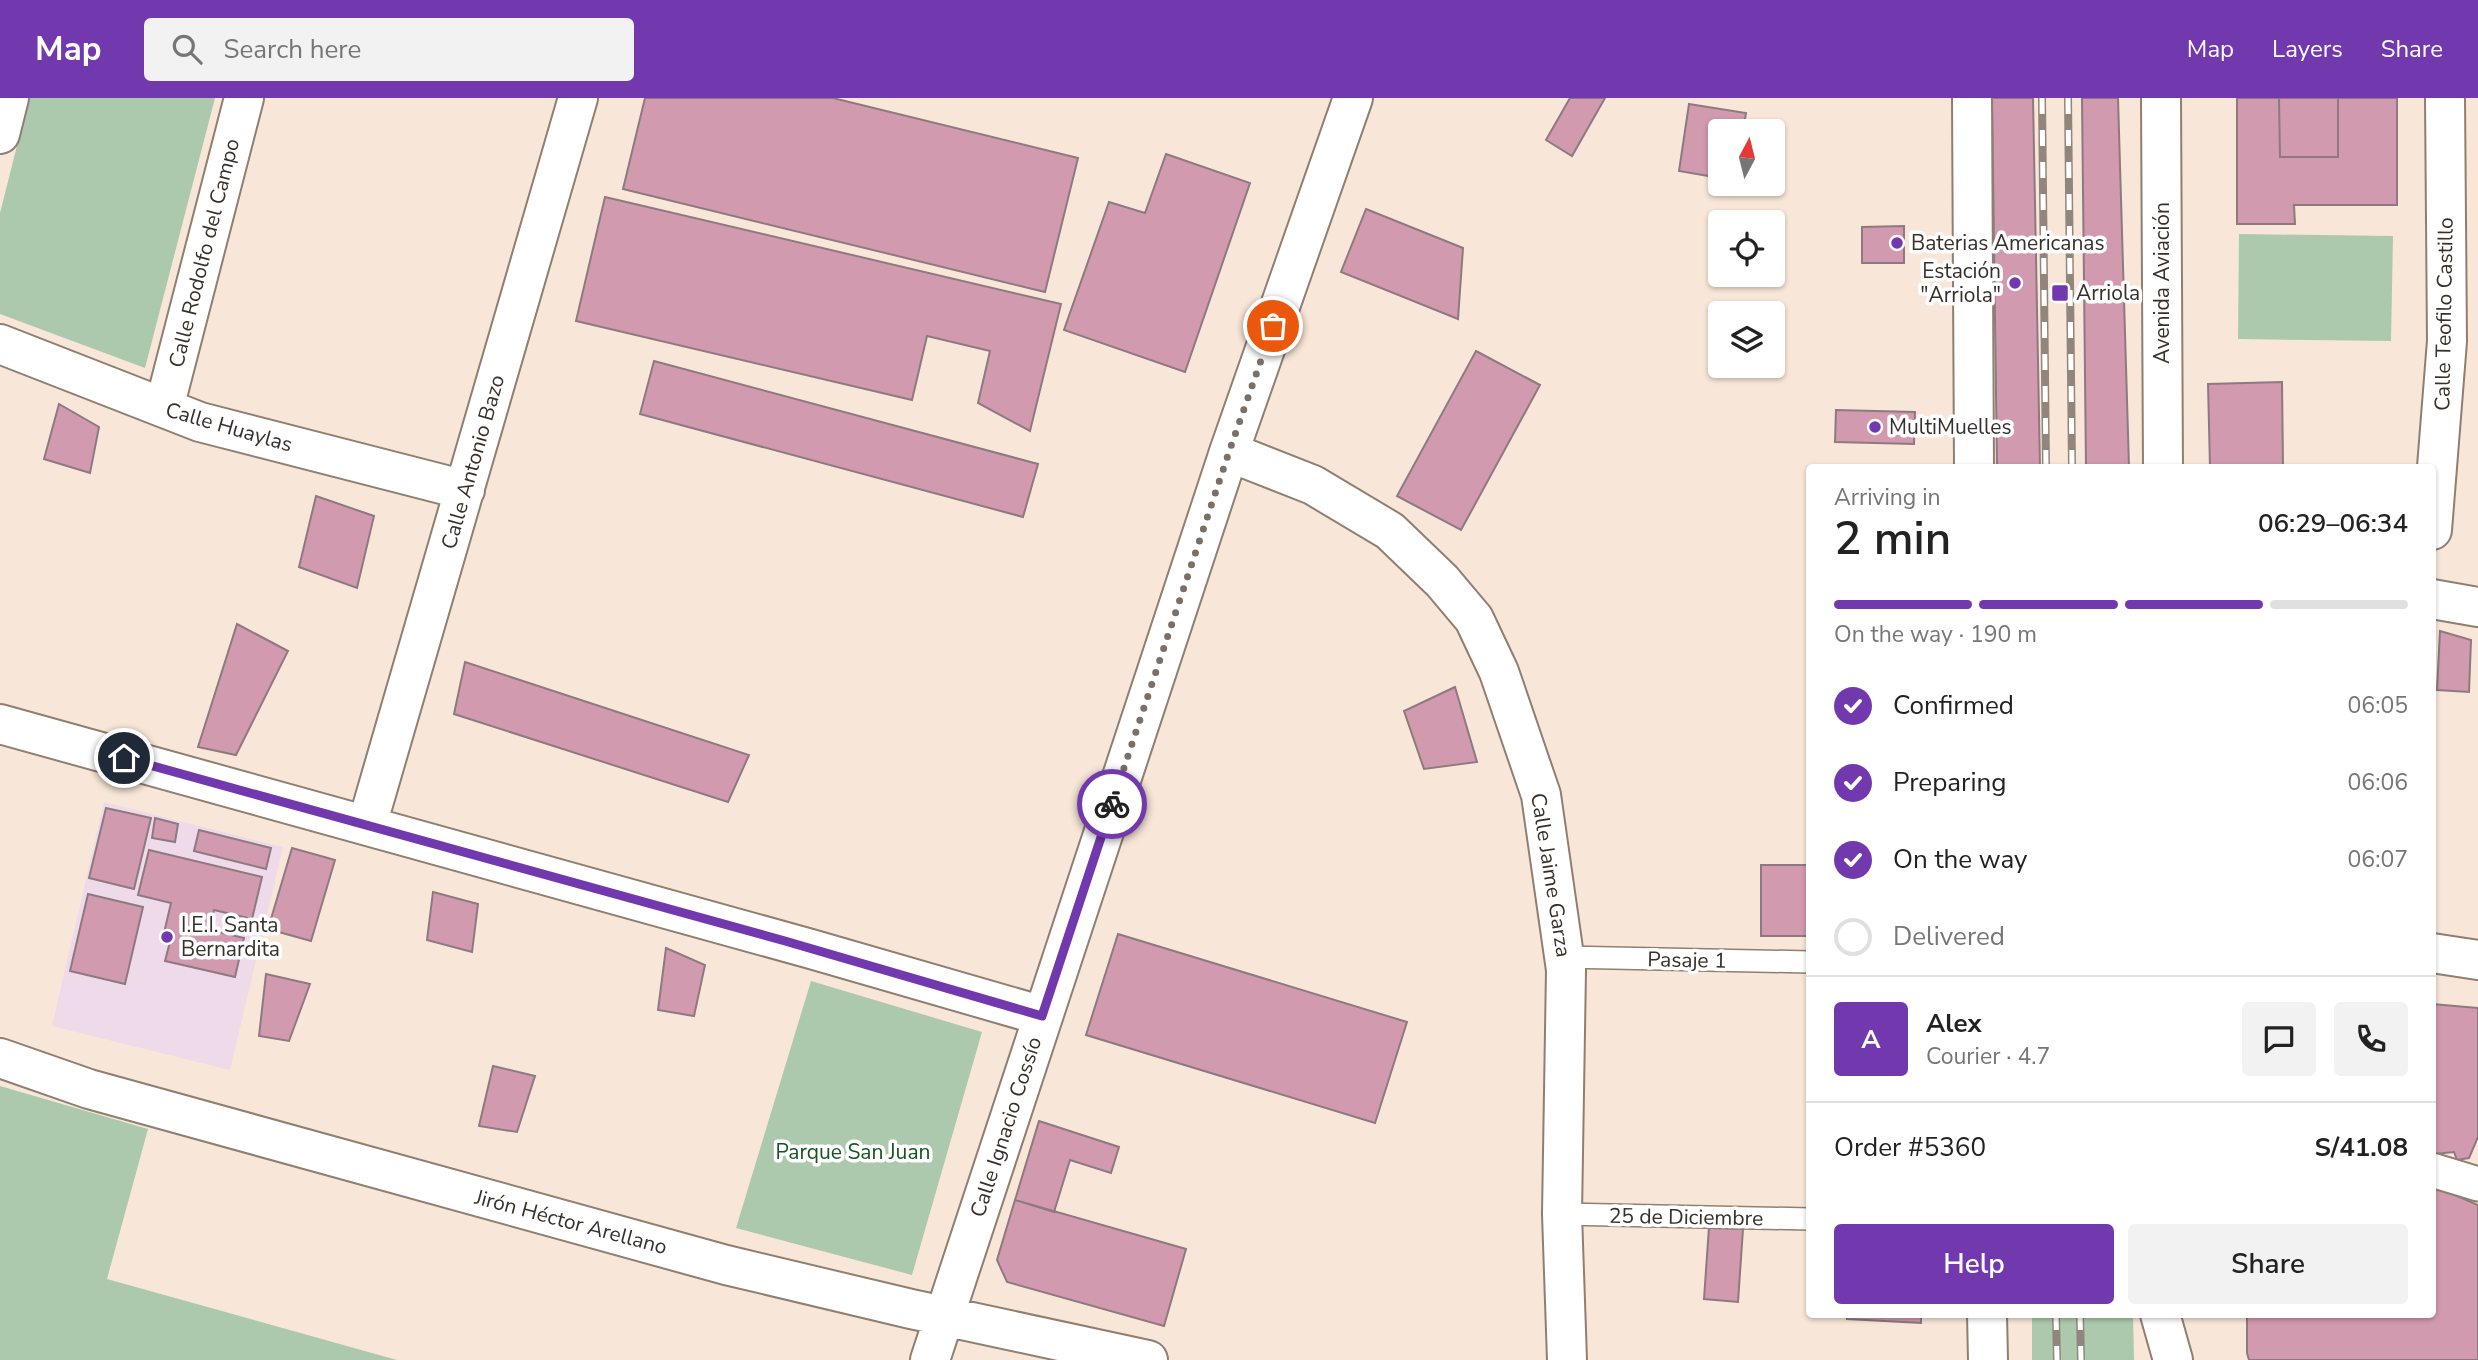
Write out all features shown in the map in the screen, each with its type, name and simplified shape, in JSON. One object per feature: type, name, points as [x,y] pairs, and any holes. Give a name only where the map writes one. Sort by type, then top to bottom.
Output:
[{"type":"street","points":[[0,134],[9,98]]},
{"type":"street","name":"Calle Rodolfo del Campo","points":[[164,408],[244,98]]},
{"type":"street","name":"Calle Antonio Bazo","points":[[367,825],[578,98]]},
{"type":"street","name":"Calle Ignacio Cossío","points":[[930,1360],[1229,452],[1353,98]]},
{"type":"street","points":[[1972,98],[1974,464]]},
{"type":"street","name":"Avenida Aviación","points":[[2161,98],[2163,464]]},
{"type":"street","name":"Calle Teofilo Castillo","points":[[2436,506],[2463,344],[2445,98]]},
{"type":"street","name":"Calle Huaylas","points":[[0,344],[200,422],[465,490]]},
{"type":"street","name":"Calle Jaime Garza","points":[[1229,452],[1313,485],[1390,531],[1442,581],[1474,619],[1499,672],[1541,795],[1566,971],[1562,1214],[1566,1360]]},
{"type":"street","points":[[2436,600],[2478,607]]},
{"type":"street","points":[[0,724],[972,994],[1042,1016]]},
{"type":"street","points":[[2436,954],[2478,960]]},
{"type":"street","name":"Jirón Héctor Arellano","points":[[0,1058],[89,1089],[713,1261],[1148,1360]]},
{"type":"street","points":[[2436,1171],[2478,1184]]},
{"type":"street","points":[[1987,1318],[1988,1360]]},
{"type":"street","points":[[2152,1318],[2154,1360]]},
{"type":"street","points":[[2161,1318],[2173,1360]]},
{"type":"lane","name":"Pasaje 1","points":[[1564,957],[1806,962]]},
{"type":"lane","name":"25 de Diciembre","points":[[1562,1214],[1806,1219]]},
{"type":"shaded area","name":"I.E.I. Santa Bernardita","points":[[104,802],[283,847],[230,1070],[52,1026]]},
{"type":"green space","points":[[29,98],[215,98],[145,368],[0,314],[0,213]]},
{"type":"green space","points":[[2239,234],[2393,236],[2391,341],[2238,339]]},
{"type":"green space","name":"Parque San Juan","points":[[811,981],[982,1032],[912,1275],[736,1228]]},
{"type":"green space","points":[[0,1086],[148,1129],[107,1279],[397,1360],[0,1360]]},
{"type":"green space","points":[[2032,1318],[2133,1318],[2134,1360],[2032,1360]]},
{"type":"building","points":[[645,98],[833,98],[1078,158],[1045,292],[623,189]]},
{"type":"building","points":[[1570,98],[1605,98],[1572,156],[1546,140]]},
{"type":"building","name":"Estación \"Arriola\"","points":[[1992,98],[2033,98],[2040,464],[1997,464]]},
{"type":"building","points":[[2082,98],[2118,98],[2129,464],[2086,464]]},
{"type":"building","points":[[2237,98],[2279,98],[2280,157],[2338,157],[2338,98],[2397,98],[2397,205],[2294,205],[2295,224],[2237,224]]},
{"type":"building","points":[[2279,98],[2338,98],[2338,157],[2280,157]]},
{"type":"building","points":[[1689,104],[1746,113],[1745,119],[1708,119],[1708,176],[1679,171]]},
{"type":"building","points":[[1166,154],[1250,183],[1185,372],[1064,330],[1109,202],[1145,213]]},
{"type":"building","points":[[605,197],[1061,304],[1030,431],[978,403],[990,351],[927,336],[912,400],[576,321]]},
{"type":"building","points":[[1366,209],[1463,248],[1458,319],[1341,272]]},
{"type":"building","points":[[1904,226],[1904,263],[1862,263],[1862,227]]},
{"type":"building","points":[[1476,351],[1540,385],[1461,530],[1397,496]]},
{"type":"building","points":[[654,361],[1038,464],[1023,517],[640,414]]},
{"type":"building","points":[[2282,382],[2283,464],[2210,464],[2208,384]]},
{"type":"building","points":[[59,404],[99,427],[90,473],[44,459]]},
{"type":"building","name":"MultiMuelles","points":[[1836,410],[1915,412],[1914,444],[1835,442]]},
{"type":"building","points":[[316,496],[374,516],[357,588],[299,567]]},
{"type":"building","points":[[237,624],[288,651],[236,755],[198,747]]},
{"type":"building","points":[[2440,631],[2471,640],[2469,692],[2437,690]]},
{"type":"building","points":[[465,662],[749,755],[728,802],[454,714]]},
{"type":"building","points":[[1455,687],[1477,762],[1424,769],[1404,711]]},
{"type":"building","points":[[106,808],[151,818],[134,889],[89,878]]},
{"type":"building","points":[[155,818],[178,824],[175,842],[152,838]]},
{"type":"building","points":[[199,830],[271,848],[266,869],[194,851]]},
{"type":"building","points":[[292,848],[335,860],[311,941],[268,929]]},
{"type":"building","points":[[149,850],[262,877],[252,919],[214,910],[210,930],[244,938],[235,977],[165,961],[172,934],[164,933],[171,903],[138,895]]},
{"type":"building","points":[[1761,865],[1806,865],[1806,936],[1761,936]]},
{"type":"building","points":[[433,892],[478,904],[472,952],[427,940]]},
{"type":"building","points":[[88,894],[143,907],[125,984],[70,971]]},
{"type":"building","points":[[1118,934],[1407,1022],[1375,1123],[1086,1035]]},
{"type":"building","points":[[666,948],[705,965],[694,1016],[658,1010]]},
{"type":"building","points":[[266,974],[310,984],[289,1041],[259,1036]]},
{"type":"building","points":[[2436,1004],[2478,1008],[2478,1137],[2469,1158],[2457,1160],[2454,1152],[2436,1154]]},
{"type":"building","points":[[493,1066],[535,1076],[517,1132],[479,1126]]},
{"type":"building","points":[[1039,1121],[1119,1147],[1111,1173],[1070,1160],[1054,1212],[1015,1200]]},
{"type":"building","points":[[2436,1187],[2478,1205],[2478,1360],[2249,1360],[2247,1318],[2436,1318]]},
{"type":"building","points":[[1015,1200],[1186,1249],[1164,1326],[1007,1282],[997,1260]]},
{"type":"building","points":[[1709,1227],[1743,1229],[1738,1302],[1704,1299]]},
{"type":"building","points":[[1921,1318],[1921,1323],[1847,1319]]},
{"type":"railway","points":[[2042,98],[2046,464]]},
{"type":"railway","points":[[2068,98],[2072,464]]},
{"type":"railway","points":[[2056,1318],[2057,1360]]},
{"type":"railway","points":[[2080,1318],[2081,1360]]},
{"type":"way so far","points":[[1112,804],[1273,326]]},
{"type":"place","name":"Baterias Americanas","points":[[1897,243]]},
{"type":"place","name":"Estación \"Arriola\"","points":[[2015,283]]},
{"type":"place","name":"Arriola","points":[[2060,293]]},
{"type":"place","name":"MultiMuelles","points":[[1875,427]]},
{"type":"place","name":"I.E.I. Santa Bernardita","points":[[167,937]]},
{"type":"route","points":[[124,758],[785,941],[1042,1016],[1112,804]]}]
